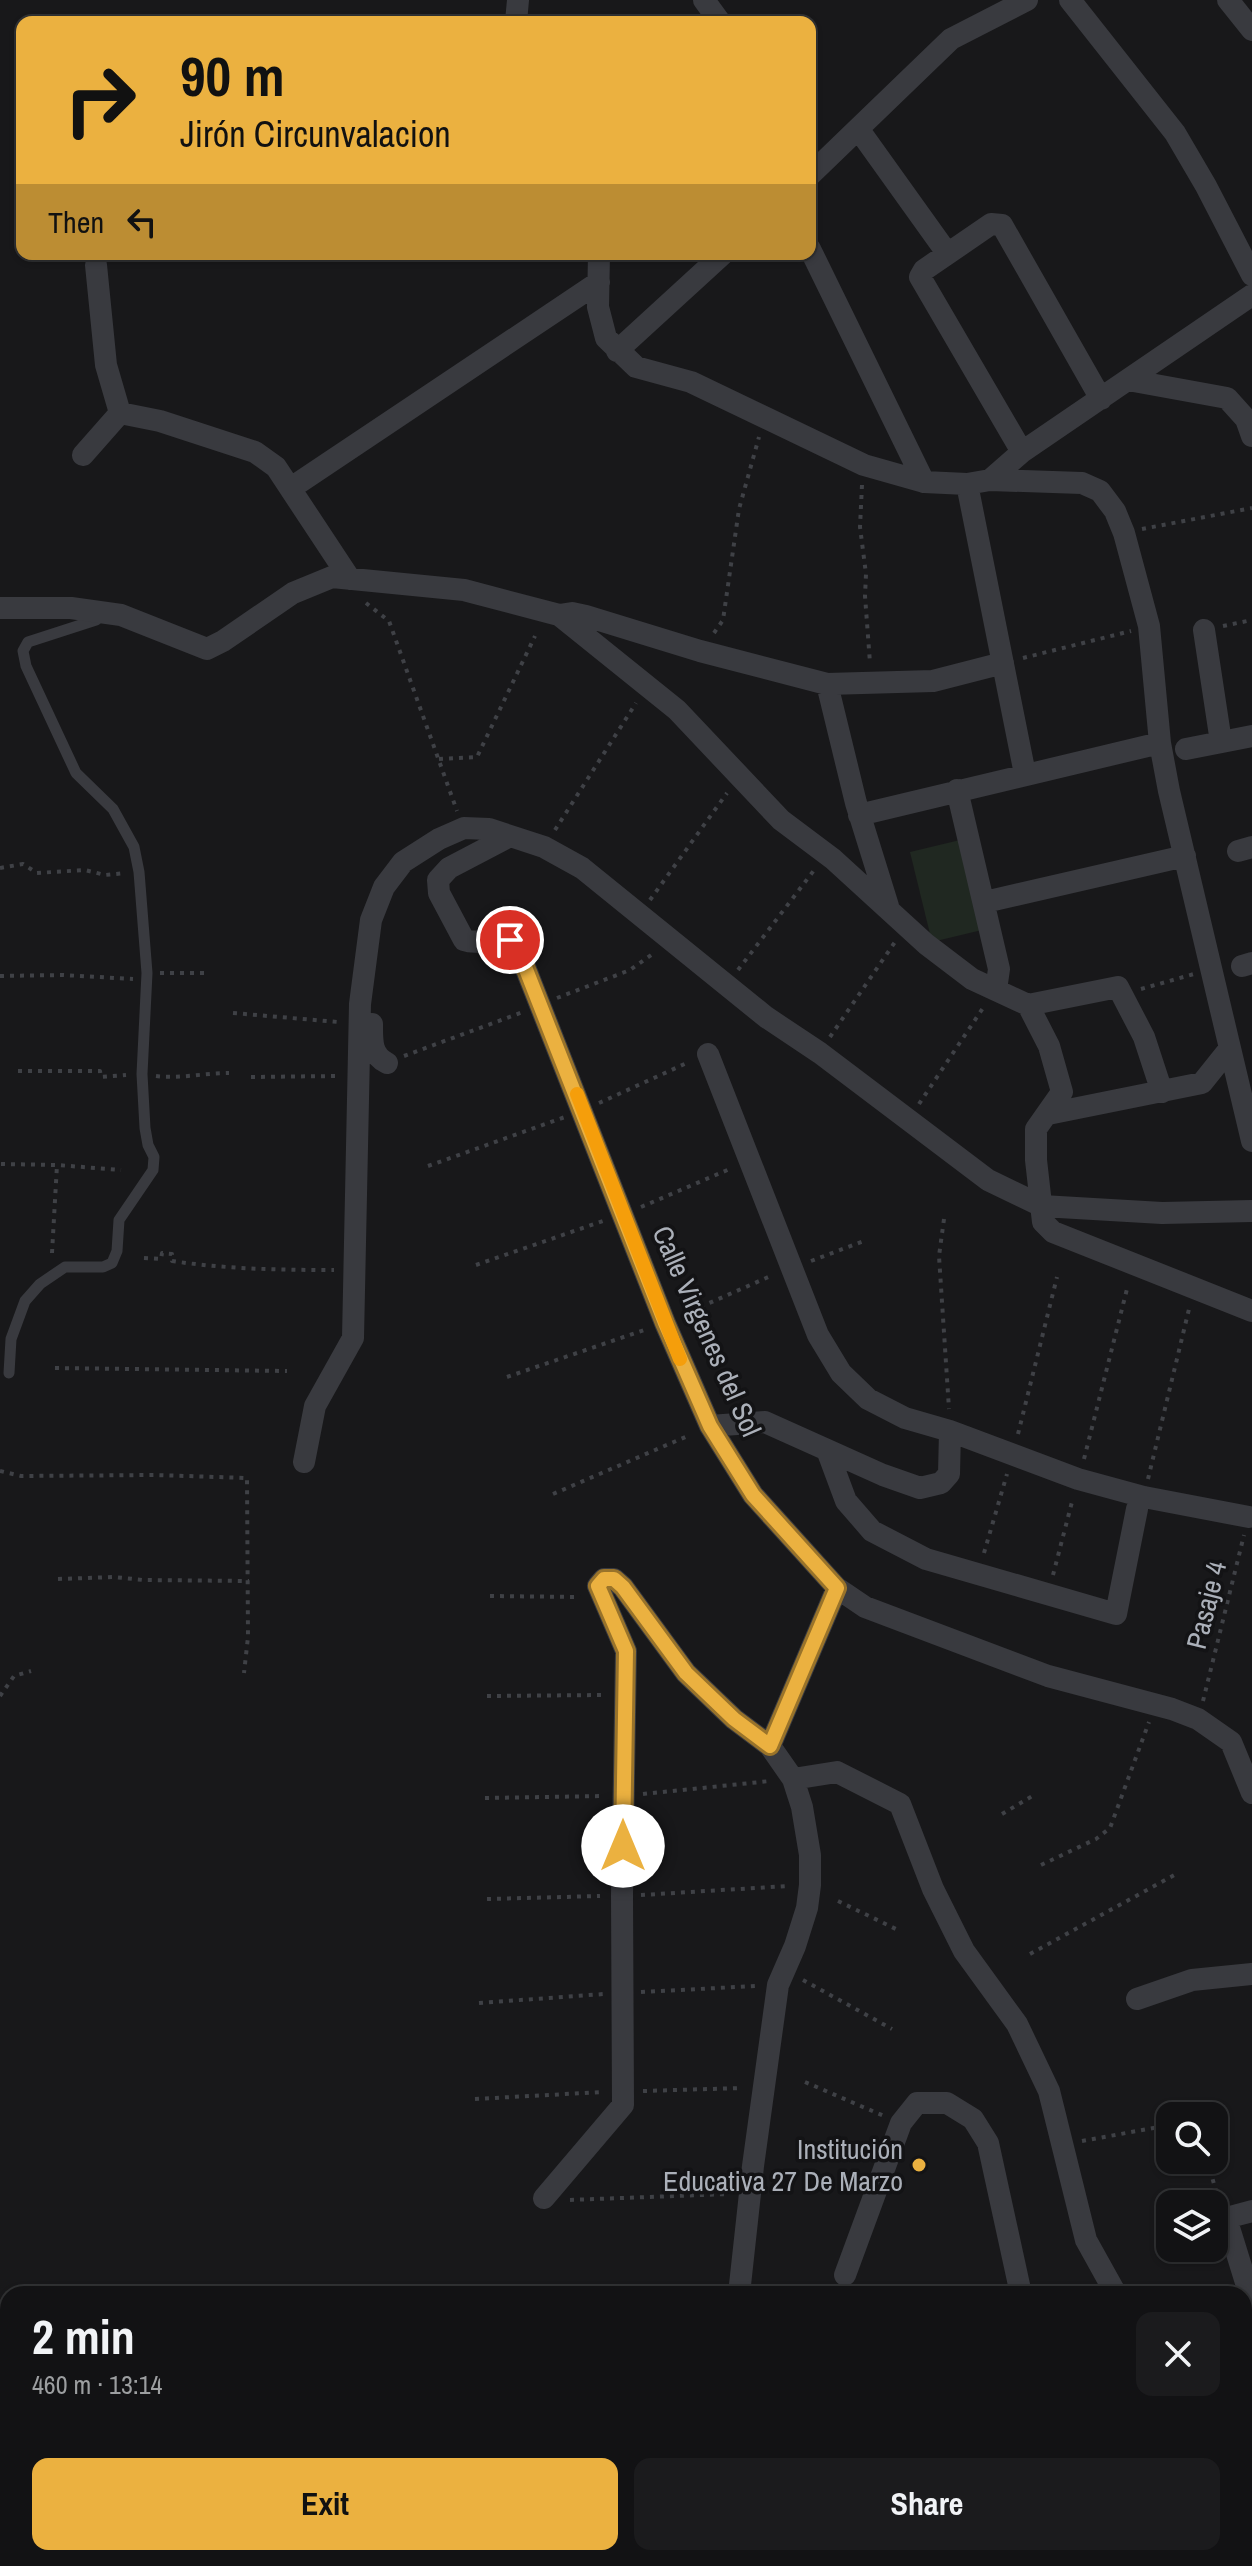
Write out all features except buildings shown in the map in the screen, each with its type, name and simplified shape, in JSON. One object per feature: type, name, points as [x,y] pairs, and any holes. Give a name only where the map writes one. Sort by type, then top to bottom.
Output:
[{"type":"street","points":[[816,169],[951,39],[1027,0]]},
{"type":"street","points":[[1070,0],[1175,133],[1252,275]]},
{"type":"street","points":[[1228,0],[1252,30]]},
{"type":"street","points":[[859,130],[947,253]]},
{"type":"street","points":[[1022,452],[920,277],[924,270],[947,253],[991,224],[1002,225],[1101,399]]},
{"type":"street","points":[[599,260],[598,307],[606,338],[636,367],[691,382],[733,400],[864,465],[924,482],[967,484],[990,480],[1082,483],[1100,491],[1115,511],[1149,626],[1160,743],[1252,1141]]},
{"type":"street","points":[[617,351],[716,260]]},
{"type":"street","points":[[815,260],[924,482]]},
{"type":"street","points":[[96,265],[106,365],[120,413]]},
{"type":"street","points":[[291,488],[599,282]]},
{"type":"street","points":[[990,480],[1022,452],[1252,295]]},
{"type":"street","points":[[1128,380],[1227,398],[1246,419],[1252,436]]},
{"type":"street","points":[[83,455],[120,413]]},
{"type":"street","points":[[120,413],[160,421],[255,452],[276,467],[355,588]]},
{"type":"street","points":[[967,484],[1025,774]]},
{"type":"street","points":[[0,608],[71,608],[121,615],[207,649],[293,593],[332,577],[355,588],[464,590],[559,615],[572,613],[586,616],[700,651],[827,684],[933,681],[1003,663]]},
{"type":"street","points":[[559,615],[677,710],[781,820],[888,908],[926,944],[972,979],[1028,1005],[1118,987],[1144,1037],[1162,1092]]},
{"type":"street","points":[[1204,630],[1221,742]]},
{"type":"street","points":[[827,684],[859,815],[888,908]]},
{"type":"street","points":[[1186,749],[1252,736]]},
{"type":"street","points":[[859,815],[1160,743]]},
{"type":"street","points":[[957,790],[999,969],[996,990]]},
{"type":"street","points":[[304,1462],[315,1406],[353,1338],[360,1014],[371,920],[384,887],[403,862],[439,839],[464,828],[489,829],[544,847],[582,868],[766,1017],[820,1053],[988,1180],[1042,1206],[1162,1213],[1252,1211]]},
{"type":"street","name":"Calle Virgenes del Sol","points":[[510,836],[449,868],[438,880],[439,893],[464,940],[474,943],[502,938],[516,944],[665,1323],[710,1426],[753,1495],[837,1588],[865,1607],[1048,1676],[1155,1704],[1198,1719],[1231,1742],[1252,1793]]},
{"type":"street","points":[[985,902],[1185,856]]},
{"type":"street","points":[[1028,1005],[1049,1046],[1062,1092],[1036,1129],[1043,1222],[1053,1232],[1252,1311]]},
{"type":"street","points":[[360,1014],[372,1016],[372,1044],[378,1058],[387,1063]]},
{"type":"street","points":[[1048,1114],[1202,1083],[1230,1048]]},
{"type":"street","points":[[708,1054],[818,1335],[841,1373],[868,1399],[905,1418],[950,1431],[1140,1503],[1249,1517]]},
{"type":"street","points":[[710,1426],[765,1422],[883,1475],[920,1488],[941,1483],[949,1474],[950,1431]]},
{"type":"street","points":[[827,1450],[846,1501],[872,1531],[926,1559],[1116,1614],[1140,1503]]},
{"type":"street","points":[[553,2200],[623,2105],[626,1651],[598,1586],[604,1579],[614,1579],[686,1673],[734,1719],[770,1746],[793,1779],[802,1807],[810,1855],[810,1885],[807,1908],[795,1946],[778,1985],[749,2193],[740,2286]]},
{"type":"street","points":[[770,1746],[837,1588]]},
{"type":"street","points":[[793,1779],[837,1772],[900,1804],[933,1889],[964,1951],[1017,2024],[1049,2091],[1086,2240],[1112,2286]]},
{"type":"street","points":[[1137,1999],[1192,1980],[1251,1979]]},
{"type":"street","points":[[845,2275],[901,2123],[917,2103],[947,2103],[973,2119],[988,2143],[1019,2286]]},
{"type":"street","points":[[1228,2217],[1252,2211]]},
{"type":"street","points":[[1228,2224],[1247,2286]]},
{"type":"lane","points":[[9,1373],[13,1331],[30,1295],[65,1267],[103,1267],[112,1263],[117,1251],[119,1220],[153,1170],[154,1157],[145,1128],[147,977],[139,872],[129,833],[113,809],[76,773],[23,651],[28,642],[96,620],[103,613]]},
{"type":"path","points":[[700,651],[723,620],[739,509],[765,418]]},
{"type":"path","points":[[864,465],[860,527],[872,682]]},
{"type":"path","points":[[1124,533],[1252,508]]},
{"type":"path","points":[[355,588],[389,621],[464,828]]},
{"type":"path","points":[[1003,663],[1149,626]]},
{"type":"path","points":[[439,759],[477,757],[535,636]]},
{"type":"path","points":[[544,847],[642,694]]},
{"type":"path","points":[[640,915],[729,789]]},
{"type":"path","points":[[727,985],[826,855]]},
{"type":"path","points":[[0,868],[23,864],[37,873],[85,870],[105,875],[139,872]]},
{"type":"path","points":[[820,1053],[906,925]]},
{"type":"path","points":[[1118,987],[1134,991],[1211,969]]},
{"type":"path","points":[[0,976],[147,977],[205,973]]},
{"type":"path","points":[[910,1120],[996,990]]},
{"type":"path","points":[[233,1013],[360,1014]]},
{"type":"path","points":[[18,1071],[100,1071],[101,1077],[148,1075],[174,1078],[229,1073]]},
{"type":"path","points":[[251,1077],[359,1076]]},
{"type":"path","points":[[1,1164],[121,1170]]},
{"type":"path","points":[[52,1253],[57,1165]]},
{"type":"path","points":[[944,1219],[939,1256],[950,1431]]},
{"type":"path","points":[[507,1377],[665,1323],[792,1268],[864,1241]]},
{"type":"path","points":[[144,1258],[161,1259],[162,1253],[172,1254],[172,1261],[267,1270],[356,1270]]},
{"type":"path","points":[[1048,1594],[1134,1264]]},
{"type":"path","points":[[977,1574],[1013,1455],[1057,1277]]},
{"type":"path","points":[[1140,1503],[1194,1288]]},
{"type":"path","points":[[55,1368],[287,1371]]},
{"type":"path","points":[[553,1494],[710,1426]]},
{"type":"path","points":[[0,1471],[21,1476],[247,1478],[249,1581],[244,1673]]},
{"type":"path","name":"Pasaje 4","points":[[1198,1719],[1249,1517]]},
{"type":"path","points":[[58,1579],[114,1577],[249,1581]]},
{"type":"path","points":[[490,1596],[601,1597]]},
{"type":"path","points":[[0,1696],[14,1676],[31,1671]]},
{"type":"path","points":[[487,1696],[625,1695]]},
{"type":"path","points":[[1041,1865],[1096,1839],[1110,1828],[1155,1704]]},
{"type":"path","points":[[1002,1814],[1034,1795]]},
{"type":"path","points":[[1030,1954],[1178,1873]]},
{"type":"path","points":[[487,1899],[622,1896],[810,1885]]},
{"type":"path","points":[[838,1901],[898,1930]]},
{"type":"path","points":[[801,1978],[892,2029]]},
{"type":"path","points":[[805,2082],[901,2123]]},
{"type":"path","points":[[1073,2143],[1156,2128]]},
{"type":"path","points":[[553,2200],[749,2193]]},
{"type":"shaded area","points":[[960,840],[982,930],[932,942],[910,852]]},
{"type":"slow traffic","points":[[577,1094],[680,1359]]},
{"type":"place","name":"Institución Educativa 27 De Marzo","points":[[919,2165]]},
{"type":"route","points":[[510,940],[516,944],[542,1004],[665,1323],[710,1426],[753,1495],[837,1588],[770,1746],[734,1719],[686,1673],[623,1587],[614,1579],[604,1579],[598,1586],[626,1651],[623,1846]]}]
